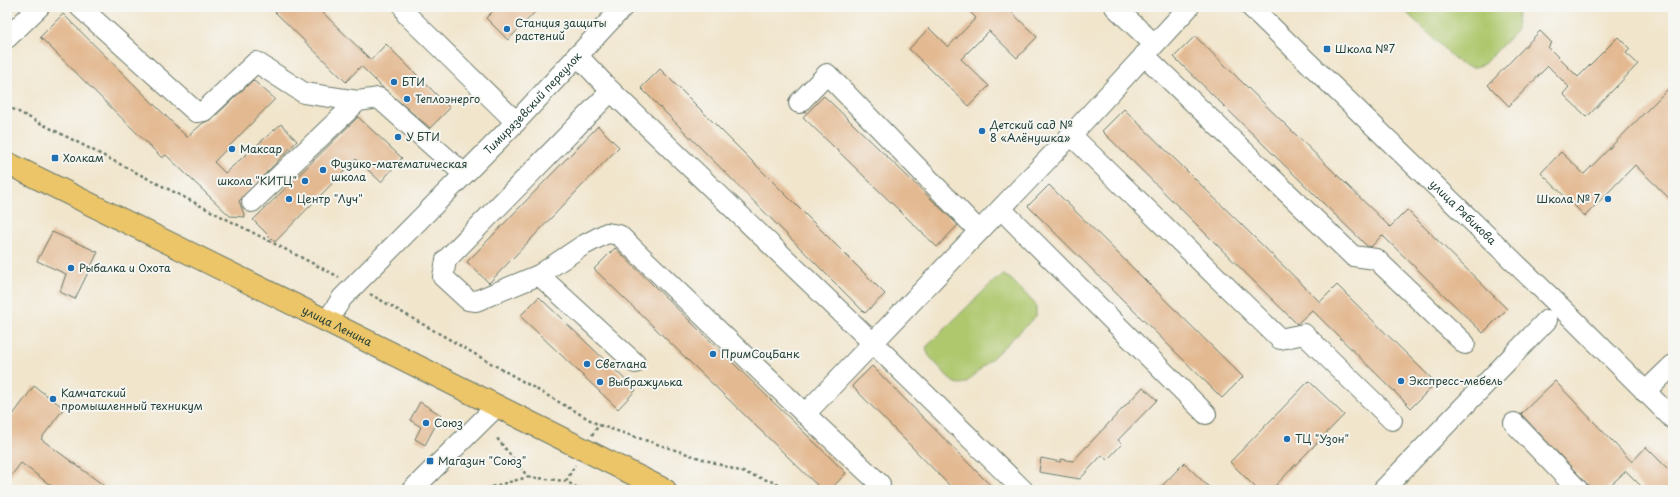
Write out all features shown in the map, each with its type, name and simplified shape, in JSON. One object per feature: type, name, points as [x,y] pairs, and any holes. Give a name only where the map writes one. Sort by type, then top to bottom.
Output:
[{"type":"main road","name":"улица Ленина","points":[[7,163],[665,490]]},
{"type":"street","points":[[10,29],[39,7]]},
{"type":"street","points":[[80,7],[196,112],[204,111],[256,62],[304,93],[358,101],[379,98],[464,174]]},
{"type":"street","points":[[404,7],[407,15],[516,122]]},
{"type":"street","name":"Тимирязевский переулок","points":[[327,321],[342,298],[516,122],[577,55],[624,7]]},
{"type":"street","points":[[1115,7],[1149,49],[1353,256],[1376,259],[1465,344]]},
{"type":"street","points":[[805,414],[1071,135],[1189,7]]},
{"type":"street","name":"улица Рябикова","points":[[1251,7],[1573,319],[1673,419]]},
{"type":"street","points":[[577,55],[611,91],[872,342],[1023,490]]},
{"type":"street","points":[[799,103],[827,74],[979,231]]},
{"type":"street","points":[[611,91],[446,260],[443,277],[468,300],[476,302],[539,275],[582,246],[607,233],[619,235],[880,484]]},
{"type":"street","points":[[252,202],[358,101]]},
{"type":"street","points":[[1071,135],[1280,339],[1304,334],[1392,420]]},
{"type":"street","points":[[1001,209],[1206,414]]},
{"type":"street","points":[[539,275],[635,364]]},
{"type":"street","points":[[1383,490],[1547,320]]},
{"type":"street","points":[[1645,392],[1673,366]]},
{"type":"street","points":[[412,490],[497,406]]},
{"type":"street","points":[[1514,422],[1578,490]]},
{"type":"path","points":[[7,106],[339,277]]},
{"type":"path","points":[[369,293],[599,425],[779,484],[786,490]]},
{"type":"path","points":[[592,435],[599,425]]},
{"type":"path","points":[[496,437],[528,477]]},
{"type":"path","points":[[566,480],[577,462]]},
{"type":"path","points":[[480,490],[528,477],[566,480],[581,490]]},
{"type":"green space","points":[[1401,7],[1516,7],[1518,11],[1517,30],[1485,63],[1475,67],[1469,67],[1459,63]]},
{"type":"green space","points":[[1003,275],[1011,279],[1036,305],[1036,316],[967,382],[960,384],[953,382],[929,356],[926,349],[927,346],[994,281]]},
{"type":"building","points":[[270,7],[317,7],[371,60],[386,44],[450,108],[430,128],[382,87],[361,66],[346,82]]},
{"type":"building","name":"Станция защиты растений","points":[[497,7],[540,7],[508,40],[486,18]]},
{"type":"building","points":[[965,7],[1006,7],[1037,37],[1017,58],[989,31],[961,59],[989,86],[969,106],[909,49],[929,28],[948,47],[976,18]]},
{"type":"building","points":[[63,14],[187,137],[203,123],[212,119],[253,80],[275,99],[214,162],[225,173],[281,124],[297,141],[239,201],[245,217],[230,216],[166,155],[162,158],[40,37]]},
{"type":"building","points":[[1540,31],[1552,43],[1548,47],[1578,77],[1618,37],[1630,49],[1626,53],[1638,64],[1587,117],[1563,94],[1569,87],[1548,66],[1509,106],[1488,85]]},
{"type":"building","points":[[1195,36],[1390,227],[1407,210],[1507,309],[1483,333],[1382,235],[1371,247],[1367,246],[1174,57]]},
{"type":"building","points":[[660,69],[885,294],[865,313],[641,88]]},
{"type":"building","points":[[1673,84],[1673,202],[1635,165],[1585,216],[1541,173],[1561,152],[1584,174]]},
{"type":"building","points":[[824,96],[958,225],[937,247],[803,117]]},
{"type":"building","points":[[1124,109],[1320,302],[1337,285],[1436,383],[1411,408],[1312,310],[1297,324],[1102,131]]},
{"type":"building","points":[[358,117],[402,158],[381,182],[356,159],[275,242],[253,220]]},
{"type":"building","points":[[598,126],[619,147],[489,283],[467,262]]},
{"type":"building","points":[[1049,185],[1243,377],[1222,398],[1028,206]]},
{"type":"building","name":"Рыбалка и Охота","points":[[52,232],[98,252],[75,299],[60,292],[66,274],[37,261]]},
{"type":"building","points":[[615,248],[846,473],[830,490],[822,490],[594,269]]},
{"type":"building","points":[[539,297],[636,390],[618,409],[520,316]]},
{"type":"building","points":[[872,366],[995,490],[954,490],[852,386]]},
{"type":"building","name":"ТЦ \"Узон\"","points":[[1309,381],[1344,415],[1271,490],[1258,490],[1230,462]]},
{"type":"building","points":[[1555,381],[1632,462],[1646,447],[1673,474],[1673,490],[1645,490],[1626,471],[1605,490],[1593,490],[1521,414]]},
{"type":"building","points":[[34,386],[64,408],[41,439],[110,490],[57,490],[21,463],[7,481],[7,423]]},
{"type":"building","points":[[1143,387],[1157,400],[1118,440],[1122,444],[1107,460],[1102,455],[1080,479],[1039,472],[1041,458],[1061,462],[1061,459],[1073,461]]},
{"type":"building","name":"Союз","points":[[420,402],[441,415],[425,445],[415,439],[421,427],[410,420]]},
{"type":"building","points":[[1184,463],[1212,490],[1158,490]]},
{"type":"place","name":"Станция защиты растений","points":[[507,29]]},
{"type":"place","name":"Школа №7","points":[[1327,49]]},
{"type":"place","name":"БТИ","points":[[394,82]]},
{"type":"place","name":"Теплоэнерго","points":[[407,99]]},
{"type":"place","name":"Детский сад № 8 «Алёнушка»","points":[[982,131]]},
{"type":"place","name":"У БТИ","points":[[398,137]]},
{"type":"place","name":"Максар","points":[[232,149]]},
{"type":"place","name":"Холкам","points":[[55,158]]},
{"type":"place","name":"Физико-математическая школа","points":[[323,170]]},
{"type":"place","name":"школа \"КИТЦ\"","points":[[305,181]]},
{"type":"place","name":"Центр \"Луч\"","points":[[289,199]]},
{"type":"place","name":"Школа № 7","points":[[1608,199]]},
{"type":"place","name":"Рыбалка и Охота","points":[[71,268]]},
{"type":"place","name":"ПримСоцБанк","points":[[713,354]]},
{"type":"place","name":"Светлана","points":[[587,364]]},
{"type":"place","name":"Экспресс-мебель","points":[[1401,381]]},
{"type":"place","name":"Выбражулька","points":[[600,382]]},
{"type":"place","name":"Камчатский промышленный техникум","points":[[53,399]]},
{"type":"place","name":"Союз","points":[[426,423]]},
{"type":"place","name":"ТЦ \"Узон\"","points":[[1287,439]]},
{"type":"place","name":"Магазин \"Союз\"","points":[[430,461]]}]
